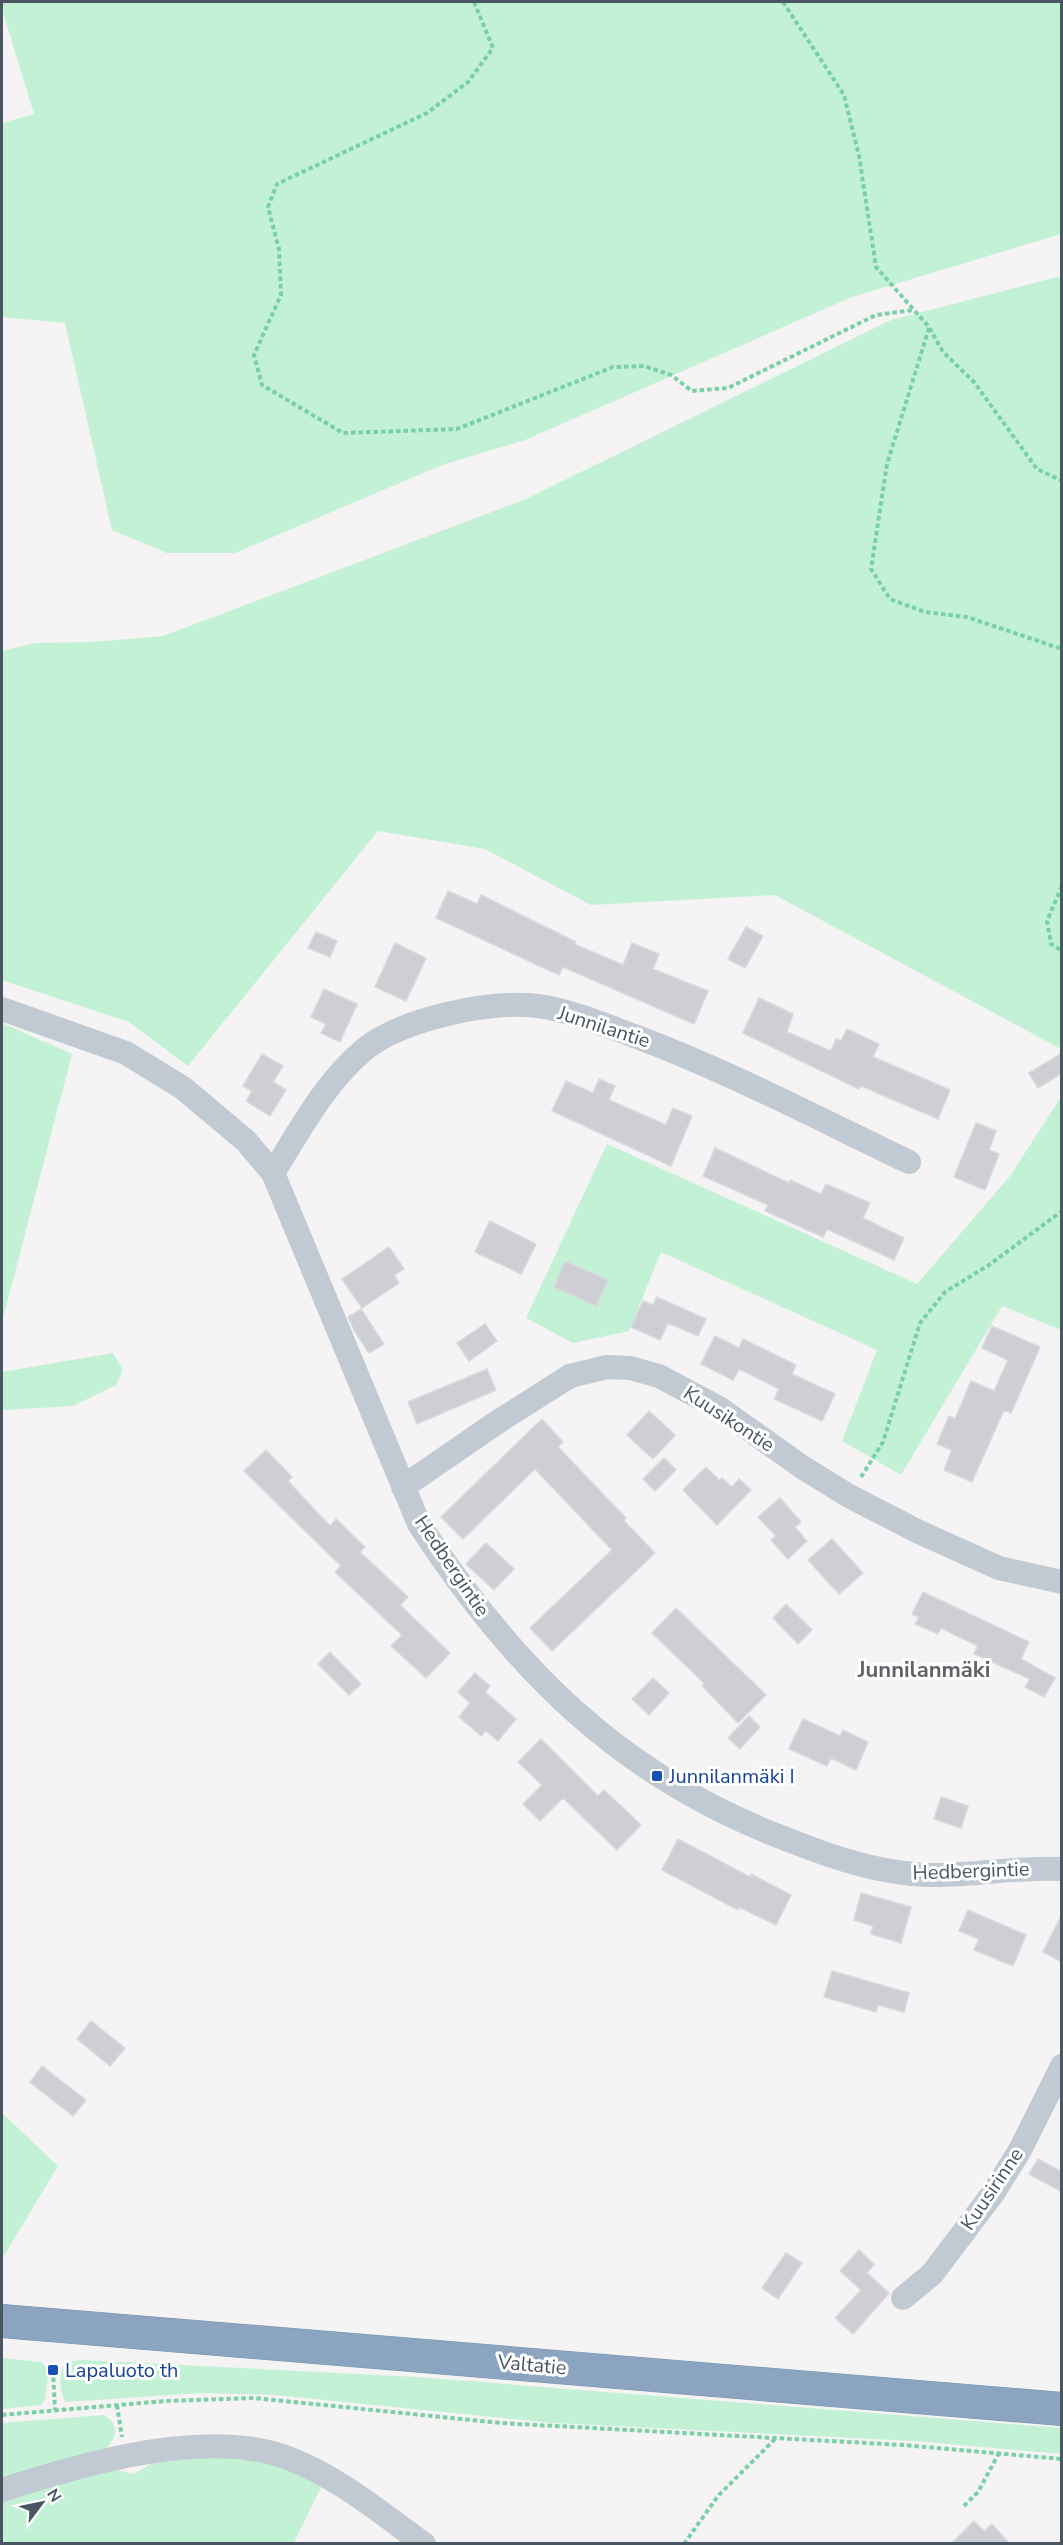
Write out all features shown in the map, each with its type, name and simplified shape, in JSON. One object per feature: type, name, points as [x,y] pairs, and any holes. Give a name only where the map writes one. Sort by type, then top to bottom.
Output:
[{"type":"highway","name":"Valtatie","points":[[2,2321],[1062,2409]]},
{"type":"street","name":"Junnilantie","points":[[273,1173],[336,1077],[365,1049],[386,1035],[417,1022],[453,1013],[490,1008],[536,1006],[579,1015],[674,1051],[909,1162]]},
{"type":"street","name":"Hedbergintie","points":[[2,1010],[126,1053],[183,1088],[246,1141],[273,1173],[419,1524],[496,1630],[574,1713],[621,1751],[671,1784],[738,1821],[833,1857],[900,1873],[934,1876],[1062,1869]]},
{"type":"street","name":"Kuusikontie","points":[[403,1487],[496,1423],[570,1376],[607,1367],[630,1368],[659,1376],[709,1403],[802,1467],[849,1496],[919,1532],[999,1568],[1062,1582]]},
{"type":"street","name":"Kuusirinne","points":[[903,2298],[932,2274],[994,2192],[1020,2150],[1062,2066]]},
{"type":"street","points":[[2,2490],[125,2456],[209,2446],[238,2447],[267,2451],[319,2472],[350,2491],[424,2544]]},
{"type":"path","points":[[474,2],[493,48],[468,82],[427,113],[277,184],[268,207],[279,249],[281,295],[254,356],[262,385],[343,433],[457,429],[613,367],[644,366],[670,375],[692,391],[728,388],[876,315],[913,310]]},
{"type":"path","points":[[783,2],[844,94],[859,156],[876,267],[930,327],[943,352],[974,382],[1037,469],[1062,481]]},
{"type":"path","points":[[930,327],[887,464],[871,568],[890,599],[925,612],[967,617],[1062,649]]},
{"type":"path","points":[[1062,886],[1047,921],[1051,944],[1062,951]]},
{"type":"path","points":[[849,1496],[883,1442],[920,1323],[945,1292],[989,1265],[1062,1211]]},
{"type":"path","points":[[53,2370],[55,2410]]},
{"type":"path","points":[[2,2415],[175,2400],[253,2398],[501,2423],[903,2445],[1062,2459]]},
{"type":"path","points":[[117,2405],[125,2456]]},
{"type":"path","points":[[684,2544],[718,2496],[776,2439]]},
{"type":"path","points":[[964,2506],[978,2492],[999,2453]]},
{"type":"green space","points":[[2,2],[1061,2],[1061,234],[852,297],[525,440],[442,465],[235,553],[167,553],[112,530],[65,323],[2,317],[2,123],[34,114],[2,9]]},
{"type":"green space","points":[[1061,276],[1061,1049],[775,895],[591,905],[485,849],[378,831],[188,1066],[129,1022],[2,980],[2,651],[35,643],[92,642],[163,636],[526,499],[891,320]]},
{"type":"green space","points":[[2,1023],[72,1054],[2,1322]]},
{"type":"green space","points":[[1061,1097],[1061,1330],[1002,1306],[901,1475],[842,1441],[877,1350],[661,1252],[629,1331],[573,1343],[526,1318],[607,1144],[917,1284],[1010,1176]]},
{"type":"green space","points":[[113,1353],[123,1370],[116,1385],[73,1406],[2,1410],[2,1372]]},
{"type":"green space","points":[[2,2113],[58,2166],[2,2259]]},
{"type":"green space","points":[[2,2358],[41,2362],[49,2369],[45,2399],[41,2405],[2,2409]]},
{"type":"green space","points":[[83,2360],[417,2377],[1061,2428],[1061,2454],[914,2441],[553,2423],[275,2395],[201,2393],[66,2402],[62,2394],[61,2373],[69,2362]]},
{"type":"green space","points":[[104,2415],[113,2423],[115,2433],[108,2447],[103,2451],[2,2482],[2,2423]]},
{"type":"green space","points":[[219,2457],[280,2463],[321,2487],[294,2543],[2,2544],[2,2498],[113,2469],[134,2474],[156,2461]]},
{"type":"building","points":[[448,891],[477,904],[481,895],[576,942],[574,944],[623,965],[632,943],[659,954],[653,969],[708,991],[694,1024],[563,967],[559,975],[436,918]]},
{"type":"building","points":[[746,927],[763,936],[745,968],[728,959]]},
{"type":"building","points":[[316,932],[337,941],[330,957],[308,948]]},
{"type":"building","points":[[395,943],[426,958],[406,1001],[375,987]]},
{"type":"building","points":[[324,989],[357,1004],[340,1042],[321,1033],[326,1024],[311,1017]]},
{"type":"building","points":[[759,998],[793,1014],[787,1032],[831,1051],[836,1039],[841,1041],[847,1029],[879,1044],[873,1057],[950,1090],[938,1119],[861,1086],[859,1089],[743,1033]]},
{"type":"building","points":[[1062,1053],[1062,1073],[1038,1088],[1029,1073]]},
{"type":"building","points":[[262,1054],[283,1066],[273,1082],[286,1090],[270,1116],[246,1101],[252,1091],[243,1086]]},
{"type":"building","points":[[599,1079],[615,1086],[609,1100],[666,1125],[673,1108],[692,1116],[671,1166],[552,1111],[566,1081],[593,1093]]},
{"type":"building","points":[[976,1123],[996,1131],[989,1150],[999,1154],[985,1190],[954,1177]]},
{"type":"building","points":[[715,1148],[789,1183],[790,1180],[821,1194],[826,1184],[870,1203],[863,1218],[904,1238],[894,1260],[827,1229],[823,1237],[765,1211],[768,1205],[703,1176]]},
{"type":"building","points":[[490,1221],[536,1244],[521,1274],[475,1252]]},
{"type":"building","points":[[389,1247],[404,1269],[394,1275],[399,1283],[362,1308],[342,1279]]},
{"type":"building","points":[[565,1261],[608,1280],[596,1306],[554,1287]]},
{"type":"building","points":[[657,1297],[706,1319],[698,1336],[668,1323],[660,1340],[631,1327],[643,1301],[653,1305]]},
{"type":"building","points":[[361,1309],[384,1344],[369,1353],[348,1317]]},
{"type":"building","points":[[485,1324],[497,1341],[469,1361],[457,1343]]},
{"type":"building","points":[[992,1326],[1040,1347],[1011,1413],[1004,1410],[972,1482],[944,1470],[952,1450],[937,1444],[949,1416],[955,1419],[971,1381],[994,1391],[1008,1360],[982,1348]]},
{"type":"building","points":[[715,1336],[739,1348],[743,1339],[796,1365],[792,1374],[835,1394],[822,1421],[774,1399],[779,1389],[739,1369],[733,1380],[701,1364]]},
{"type":"building","points":[[487,1369],[496,1390],[417,1424],[408,1402]]},
{"type":"building","points":[[649,1411],[675,1435],[653,1459],[627,1435]]},
{"type":"building","points":[[542,1419],[563,1442],[558,1447],[626,1518],[624,1521],[655,1553],[552,1651],[530,1628],[612,1550],[535,1469],[463,1539],[441,1517]]},
{"type":"building","points":[[266,1450],[292,1477],[288,1481],[330,1526],[336,1519],[365,1547],[360,1552],[408,1597],[400,1605],[450,1653],[426,1678],[391,1646],[402,1635],[335,1572],[341,1566],[244,1471]]},
{"type":"building","points":[[664,1458],[676,1470],[655,1491],[643,1479]]},
{"type":"building","points":[[706,1467],[719,1480],[722,1478],[732,1487],[739,1479],[751,1490],[717,1525],[683,1490]]},
{"type":"building","points":[[780,1498],[801,1522],[795,1527],[807,1541],[788,1559],[771,1540],[776,1536],[758,1517]]},
{"type":"building","points":[[832,1539],[863,1573],[839,1594],[808,1560]]},
{"type":"building","points":[[486,1543],[514,1569],[494,1590],[466,1564]]},
{"type":"building","points":[[923,1592],[1029,1642],[1021,1659],[1055,1678],[1044,1697],[1025,1687],[1030,1679],[974,1654],[978,1646],[941,1628],[938,1634],[915,1624],[919,1617],[912,1614]]},
{"type":"building","points":[[786,1604],[812,1630],[798,1644],[773,1618]]},
{"type":"building","points":[[676,1608],[766,1695],[738,1723],[702,1686],[704,1683],[652,1633]]},
{"type":"building","points":[[330,1652],[361,1684],[349,1695],[318,1664]]},
{"type":"building","points":[[475,1673],[490,1686],[485,1692],[516,1719],[498,1741],[486,1731],[481,1736],[459,1717],[470,1703],[458,1692]]},
{"type":"building","points":[[653,1678],[669,1693],[649,1715],[632,1699]]},
{"type":"building","points":[[749,1716],[760,1727],[740,1749],[728,1738]]},
{"type":"building","points":[[803,1719],[840,1736],[843,1730],[868,1742],[856,1770],[831,1758],[827,1766],[789,1749]]},
{"type":"building","points":[[541,1739],[598,1796],[604,1790],[641,1825],[617,1850],[563,1798],[540,1821],[523,1804],[542,1785],[518,1762]]},
{"type":"building","points":[[941,1797],[968,1806],[961,1828],[934,1819]]},
{"type":"building","points":[[678,1839],[750,1877],[751,1874],[791,1895],[776,1925],[739,1907],[738,1910],[662,1870]]},
{"type":"building","points":[[861,1893],[911,1907],[901,1943],[871,1934],[873,1926],[854,1920]]},
{"type":"building","points":[[968,1910],[1026,1935],[1013,1966],[974,1950],[979,1939],[959,1931]]},
{"type":"building","points":[[1062,1914],[1062,1962],[1043,1952]]},
{"type":"building","points":[[832,1971],[909,1993],[904,2012],[878,2005],[876,2012],[824,1997]]},
{"type":"building","points":[[91,2021],[125,2048],[110,2066],[77,2039]]},
{"type":"building","points":[[42,2066],[86,2100],[73,2116],[30,2082]]},
{"type":"building","points":[[1038,2159],[1062,2172],[1062,2192],[1029,2174]]},
{"type":"building","points":[[859,2250],[874,2264],[867,2273],[889,2293],[853,2334],[835,2318],[861,2290],[840,2271]]},
{"type":"building","points":[[786,2253],[802,2263],[778,2299],[762,2288]]},
{"type":"building","points":[[974,2521],[984,2531],[992,2524],[1010,2544],[951,2544]]},
{"type":"place","name":"Junnilanmäki I","points":[[657,1776]]},
{"type":"place","name":"Lapaluoto th","points":[[53,2370]]},
{"type":"district","name":"Junnilanmäki","points":[[924,1670]]}]
